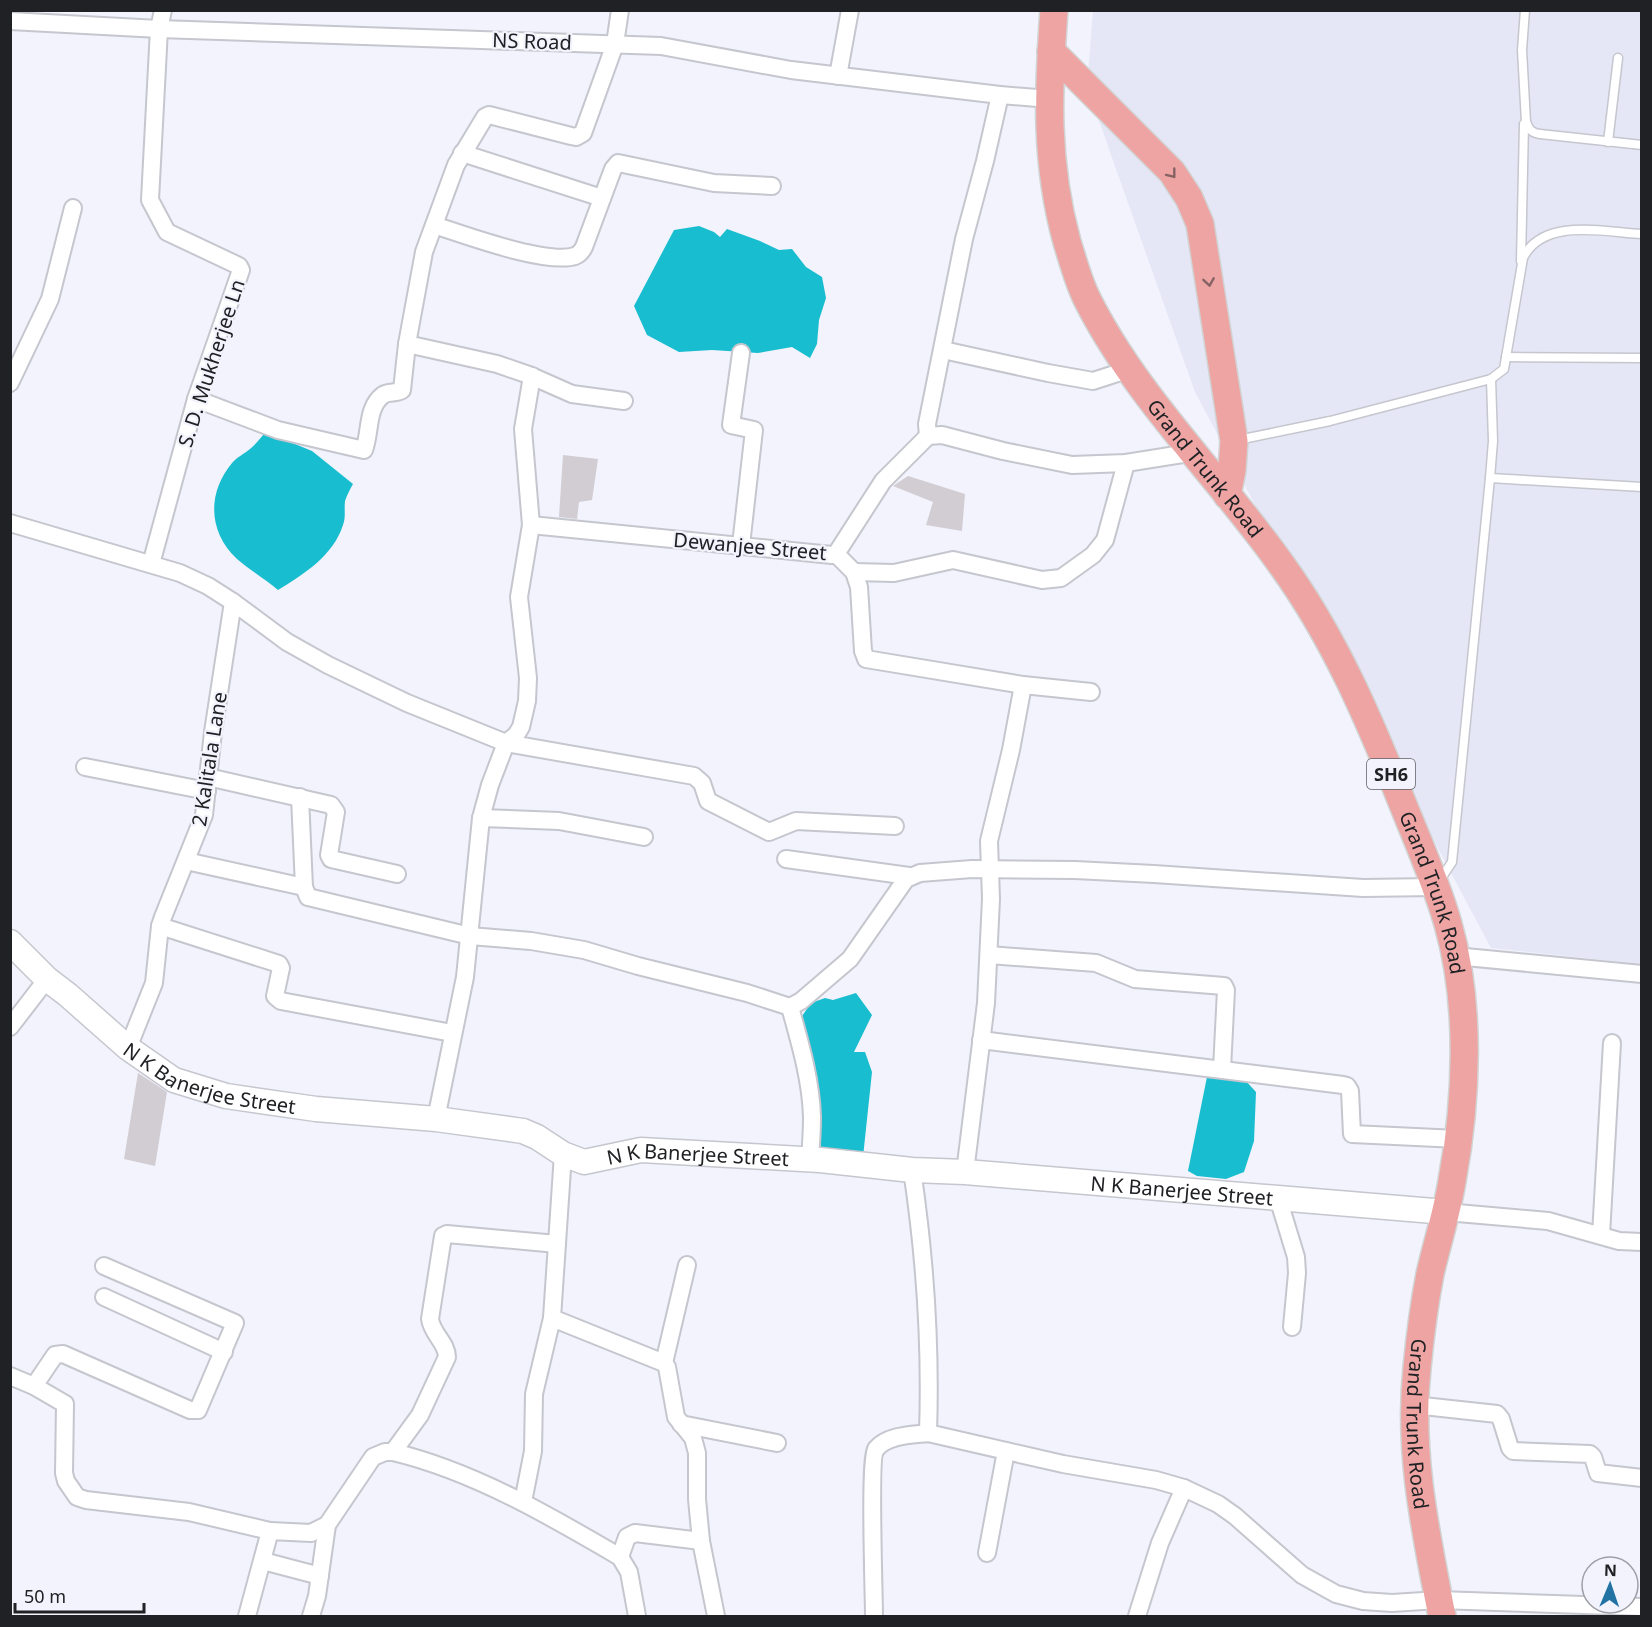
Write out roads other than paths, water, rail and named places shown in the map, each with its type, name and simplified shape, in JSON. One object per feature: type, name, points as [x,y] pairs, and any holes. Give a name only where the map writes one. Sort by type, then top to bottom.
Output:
[{"type":"main road","name":"Grand Trunk Road","points":[[1054,10],[1048,124],[1056,194],[1073,264],[1086,296],[1130,369],[1280,561],[1341,660],[1389,769],[1448,924],[1455,956],[1462,1013],[1464,1056],[1458,1139],[1446,1212],[1431,1273],[1417,1366],[1414,1405],[1414,1446],[1419,1489],[1440,1608]]},
{"type":"main road","points":[[1051,51],[1172,172],[1189,198],[1200,224],[1234,441],[1232,471],[1227,495]]},
{"type":"street","points":[[159,29],[163,10]]},
{"type":"street","points":[[196,399],[278,430],[364,450],[374,405],[385,394],[399,393],[402,390],[407,344],[424,252],[462,153],[484,117],[489,115],[571,136],[583,133],[615,44],[620,10]]},
{"type":"street","points":[[838,76],[850,10]]},
{"type":"street","name":"NS Road","points":[[10,21],[159,29],[674,47],[791,70],[1049,99]]},
{"type":"street","name":"S. D. Mukherjee Ln","points":[[151,564],[196,399],[241,270],[239,266],[167,232],[150,200],[159,29]]},
{"type":"street","points":[[1000,95],[964,239],[927,424],[928,436],[942,435],[1003,451],[1072,465],[1126,463],[1195,452]]},
{"type":"street","points":[[462,153],[602,198]]},
{"type":"street","points":[[434,225],[516,250],[538,255],[571,257],[580,254],[584,247],[614,166],[618,163],[714,183],[772,186]]},
{"type":"street","points":[[10,383],[50,299],[73,208]]},
{"type":"street","points":[[407,344],[484,360],[532,376],[572,394],[624,402]]},
{"type":"street","points":[[943,350],[1093,381],[1130,369]]},
{"type":"street","points":[[741,353],[731,425],[754,430],[741,545]]},
{"type":"street","points":[[436,1119],[465,977],[481,818],[490,785],[506,743],[516,735],[521,727],[528,689],[520,590],[531,525],[523,429],[532,376]]},
{"type":"street","name":"Dewanjee Street","points":[[531,525],[741,545],[827,556],[836,554],[883,481],[928,436]]},
{"type":"street","points":[[854,572],[894,573],[953,560],[1042,580],[1061,578],[1093,555],[1105,540],[1126,463]]},
{"type":"street","points":[[10,523],[180,573],[208,586],[287,642],[328,665],[406,703],[506,743],[694,776],[702,783],[708,801],[769,832],[796,821],[895,826]]},
{"type":"street","points":[[836,554],[854,572],[860,593],[863,651],[866,659],[1023,686],[1091,692]]},
{"type":"street","name":"2 Kalitala Lane","points":[[128,1048],[154,982],[160,926],[203,820],[213,732],[233,602]]},
{"type":"street","points":[[965,1172],[989,955],[991,834],[1023,686]]},
{"type":"street","points":[[85,767],[300,797],[331,805],[336,809],[329,855],[331,859],[397,874]]},
{"type":"street","points":[[300,797],[304,887],[308,897],[312,899],[470,936],[531,941],[584,950],[747,993],[790,1007],[801,1001],[850,958],[909,876]]},
{"type":"street","points":[[481,818],[559,821],[645,837]]},
{"type":"street","points":[[786,859],[909,876],[920,873],[990,869],[1154,874],[1363,888],[1435,887]]},
{"type":"street","points":[[186,861],[304,887]]},
{"type":"street","points":[[160,926],[279,964],[281,969],[275,996],[281,1001],[452,1033]]},
{"type":"street","name":"N K Banerjee Street","points":[[10,942],[47,979],[128,1048],[174,1080],[226,1096],[316,1109],[436,1119],[523,1131],[563,1154],[584,1162],[641,1150],[810,1160],[1446,1212]]},
{"type":"street","points":[[989,955],[1093,962],[1136,979],[1224,986],[1222,1069]]},
{"type":"street","points":[[1455,956],[1641,974]]},
{"type":"street","points":[[10,1027],[47,979]]},
{"type":"street","points":[[790,1007],[808,1080],[812,1118],[810,1160]]},
{"type":"street","points":[[981,1040],[1347,1086],[1350,1091],[1351,1132],[1354,1135],[1458,1139]]},
{"type":"street","points":[[1601,1235],[1612,1043]]},
{"type":"street","points":[[523,1503],[533,1450],[534,1394],[552,1318],[563,1154]]},
{"type":"street","points":[[912,1170],[922,1236],[928,1369],[928,1433]]},
{"type":"street","points":[[1278,1198],[1296,1257],[1297,1273],[1292,1327]]},
{"type":"street","points":[[1446,1212],[1548,1221],[1619,1241],[1641,1242]]},
{"type":"street","points":[[393,1452],[420,1415],[447,1357],[446,1351],[432,1329],[430,1319],[443,1236],[447,1234],[557,1244]]},
{"type":"street","points":[[664,1363],[687,1265]]},
{"type":"street","points":[[34,1386],[55,1355],[63,1354],[198,1410],[235,1327],[234,1321],[104,1266]]},
{"type":"street","points":[[104,1297],[224,1352]]},
{"type":"street","points":[[552,1318],[664,1363],[668,1369],[676,1417],[693,1438],[697,1453],[697,1499],[701,1541],[716,1617]]},
{"type":"street","points":[[10,1376],[34,1386],[65,1404],[64,1473],[77,1497],[97,1502],[189,1512],[270,1531],[311,1533],[327,1526]]},
{"type":"street","points":[[1414,1405],[1497,1414],[1513,1451],[1590,1455],[1593,1456],[1598,1473],[1641,1478]]},
{"type":"street","points":[[681,1424],[777,1443]]},
{"type":"street","points":[[874,1617],[872,1479],[874,1453],[876,1449],[891,1440],[928,1433],[1064,1464],[1156,1480],[1184,1488],[1218,1504],[1235,1516],[1302,1575],[1336,1594],[1364,1601],[1440,1608],[1641,1607]]},
{"type":"street","points":[[987,1553],[1006,1451]]},
{"type":"street","points":[[311,1617],[317,1596],[327,1526],[373,1457],[385,1452],[393,1452],[474,1481],[523,1503],[620,1557],[629,1572],[637,1617]]},
{"type":"street","points":[[1137,1617],[1160,1543],[1184,1488]]},
{"type":"street","points":[[247,1617],[270,1531]]},
{"type":"street","points":[[620,1557],[627,1537],[635,1533],[701,1541]]},
{"type":"street","points":[[263,1561],[320,1576]]},
{"type":"lane","points":[[1525,10],[1522,42],[1526,122],[1529,129],[1533,133],[1641,145]]},
{"type":"lane","points":[[1608,142],[1618,58]]},
{"type":"lane","points":[[1520,276],[1525,98]]},
{"type":"lane","points":[[1234,441],[1329,421],[1491,379],[1503,369],[1523,258],[1528,248],[1537,240],[1550,234],[1570,230],[1641,234]]},
{"type":"lane","points":[[1506,357],[1641,358]]},
{"type":"lane","points":[[1435,887],[1452,862],[1490,478],[1491,379]]},
{"type":"lane","points":[[1490,478],[1641,487]]},
{"type":"water","points":[[699,226],[720,237],[727,229],[779,250],[792,249],[806,267],[822,277],[826,298],[819,320],[817,344],[810,358],[792,347],[758,353],[712,350],[679,352],[647,335],[634,306],[674,230]]},
{"type":"water","points":[[266,432],[312,451],[353,484],[345,501],[343,525],[332,546],[307,571],[278,590],[237,559],[227,548],[220,537],[214,512],[218,487],[224,475],[234,461]]},
{"type":"water","points":[[856,993],[872,1015],[854,1052],[865,1052],[872,1072],[863,1157],[823,1157],[798,1022],[811,1003],[825,998],[833,1000]]},
{"type":"water","points":[[1208,1072],[1244,1079],[1256,1092],[1254,1141],[1244,1172],[1226,1179],[1197,1176],[1188,1171]]}]
